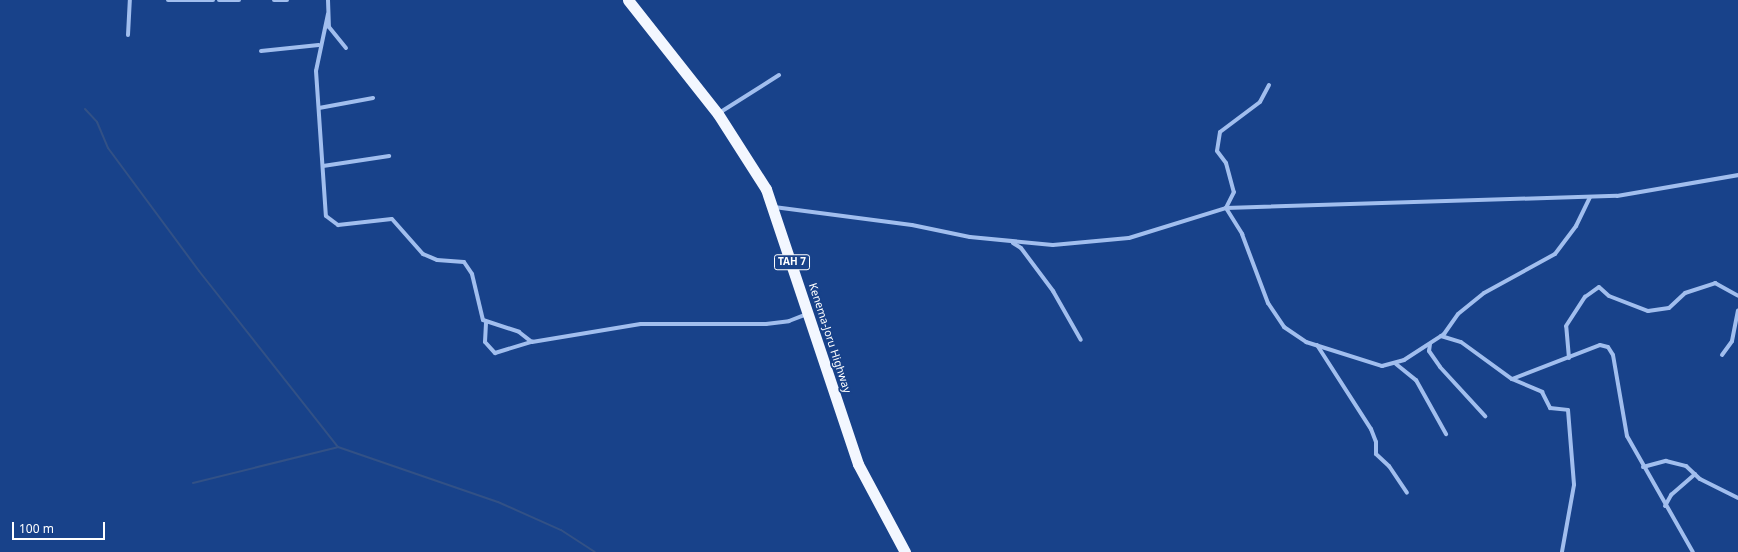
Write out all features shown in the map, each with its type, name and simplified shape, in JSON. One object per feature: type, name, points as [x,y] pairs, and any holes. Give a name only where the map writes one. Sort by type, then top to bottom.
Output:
[{"type":"highway","name":"Kenema-Joru Highway","points":[[628,0],[718,114],[751,162],[774,207],[858,464],[905,552]]},
{"type":"street","points":[[128,35],[130,0]]},
{"type":"street","points":[[168,0],[213,0]]},
{"type":"street","points":[[219,0],[239,0]]},
{"type":"street","points":[[274,0],[287,0]]},
{"type":"street","points":[[328,0],[329,26],[346,48]]},
{"type":"street","points":[[328,14],[319,45],[316,71],[325,212],[330,221],[342,226],[392,219],[423,254],[437,260],[464,262],[472,274],[476,297],[486,323],[485,342],[493,353],[532,342],[641,324],[766,324],[789,321],[808,313]]},
{"type":"street","points":[[261,51],[319,45]]},
{"type":"street","points":[[718,114],[779,75]]},
{"type":"street","points":[[1226,208],[1234,192],[1226,163],[1217,151],[1217,136],[1260,102],[1269,85]]},
{"type":"street","points":[[319,108],[373,98]]},
{"type":"street","points":[[323,166],[389,156]]},
{"type":"street","points":[[774,207],[1011,242],[1053,245],[1119,240],[1226,208],[1590,197],[1634,194],[1738,175]]},
{"type":"street","points":[[1226,208],[1238,224],[1277,319],[1299,339],[1373,364],[1396,364],[1441,336],[1458,314],[1478,297],[1555,254],[1576,226],[1590,197]]},
{"type":"street","points":[[1011,242],[1021,248],[1053,291],[1081,340]]},
{"type":"street","points":[[1569,358],[1566,326],[1585,297],[1599,287],[1614,299],[1648,311],[1669,308],[1685,293],[1715,284],[1738,296]]},
{"type":"street","points":[[1722,355],[1732,341],[1738,311]]},
{"type":"street","points":[[486,323],[519,332],[532,342]]},
{"type":"street","points":[[1441,336],[1461,342],[1512,379],[1542,392],[1550,408],[1568,410],[1574,485],[1562,552]]},
{"type":"street","points":[[1430,344],[1429,351],[1440,367],[1485,416]]},
{"type":"street","points":[[1317,345],[1371,429],[1376,442],[1376,454],[1389,466],[1407,493]]},
{"type":"street","points":[[1512,379],[1600,345],[1610,349],[1622,422],[1643,467],[1693,552]]},
{"type":"street","points":[[1396,364],[1416,380],[1446,434]]},
{"type":"street","points":[[1643,467],[1666,461],[1686,466],[1695,474],[1738,498]]},
{"type":"street","points":[[1665,506],[1671,494],[1695,474]]},
{"type":"waterway","points":[[85,109],[97,122],[108,148],[199,271],[338,447]]},
{"type":"waterway","points":[[193,483],[338,447],[498,502],[561,530],[595,552]]}]
